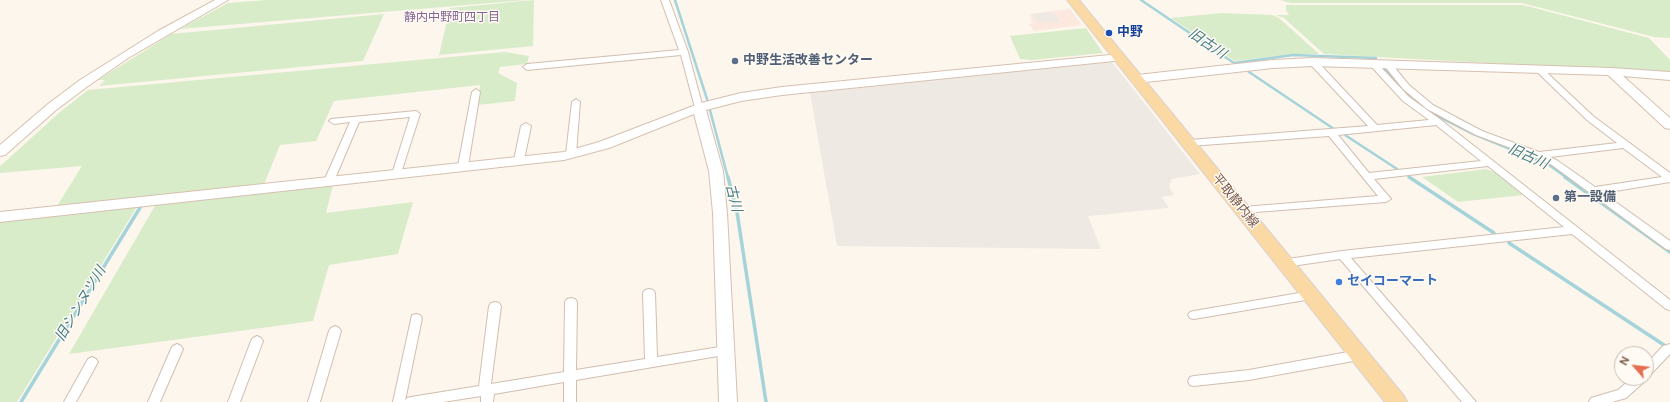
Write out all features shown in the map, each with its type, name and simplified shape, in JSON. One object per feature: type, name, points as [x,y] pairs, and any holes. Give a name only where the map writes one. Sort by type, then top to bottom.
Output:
[{"type":"main road","name":"平取静内線","points":[[1073,0],[1397,402]]},
{"type":"street","points":[[0,152],[46,112],[84,83],[156,36],[223,0]]},
{"type":"street","points":[[665,0],[684,52],[706,105],[716,170],[720,213],[728,402]]},
{"type":"street","points":[[527,67],[684,52]]},
{"type":"street","points":[[0,217],[571,154],[604,145],[706,105],[741,96],[1120,58]]},
{"type":"street","points":[[1137,79],[1224,71],[1274,64],[1313,62],[1611,72],[1670,76]]},
{"type":"street","points":[[1313,62],[1375,129]]},
{"type":"street","points":[[1374,64],[1406,99],[1438,122],[1670,306]]},
{"type":"street","points":[[1387,64],[1406,87],[1449,118],[1479,133],[1538,155],[1555,164],[1670,246]]},
{"type":"street","points":[[1539,70],[1590,118],[1623,145],[1670,178]]},
{"type":"street","points":[[1611,72],[1670,125]]},
{"type":"street","points":[[463,166],[476,92]]},
{"type":"street","points":[[571,154],[576,102]]},
{"type":"street","points":[[334,122],[416,114],[397,174]]},
{"type":"street","points":[[330,181],[356,120]]},
{"type":"street","points":[[1189,143],[1331,133],[1438,122]]},
{"type":"street","points":[[519,160],[526,126]]},
{"type":"street","points":[[1243,210],[1386,199],[1331,133]]},
{"type":"street","points":[[1538,155],[1623,145]]},
{"type":"street","points":[[1368,176],[1490,163]]},
{"type":"street","points":[[1593,191],[1670,178]]},
{"type":"street","points":[[1285,262],[1573,230]]},
{"type":"street","points":[[1342,255],[1470,402]]},
{"type":"street","points":[[649,293],[651,364]]},
{"type":"street","points":[[1194,315],[1311,295]]},
{"type":"street","points":[[570,302],[570,402]]},
{"type":"street","points":[[486,394],[495,306]]},
{"type":"street","points":[[399,402],[416,318]]},
{"type":"street","points":[[314,402],[335,331]]},
{"type":"street","points":[[234,402],[257,341]]},
{"type":"street","points":[[1654,363],[1667,349],[1670,348]]},
{"type":"street","points":[[154,402],[177,349]]},
{"type":"street","points":[[411,402],[486,394],[570,377],[726,351]]},
{"type":"street","points":[[1194,381],[1249,375],[1359,355]]},
{"type":"street","points":[[70,402],[92,362]]},
{"type":"street","points":[[1595,402],[1622,394],[1631,386]]},
{"type":"shaded area","points":[[1070,9],[1082,25],[1034,31],[1029,24],[1032,23],[1030,14]]},
{"type":"shaded area","points":[[1053,12],[1060,22],[1038,23],[1032,14]]},
{"type":"shaded area","points":[[1112,62],[1200,174],[1172,179],[1169,187],[1174,195],[1162,197],[1169,208],[1088,216],[1101,249],[837,246],[810,93]]},
{"type":"green space","points":[[267,0],[527,0],[180,29],[228,3]]},
{"type":"green space","points":[[534,0],[533,46],[439,55],[450,8]]},
{"type":"green space","points":[[1280,0],[1670,0],[1670,38],[1654,37],[1522,3],[1291,3]]},
{"type":"green space","points":[[1286,5],[1521,5],[1649,38],[1670,60],[1670,73],[1324,54],[1284,18],[1276,15],[1289,15],[1286,10]]},
{"type":"green space","points":[[1221,13],[1272,15],[1279,18],[1319,54],[1293,54],[1235,61],[1171,18]]},
{"type":"green space","points":[[384,14],[363,61],[99,86],[105,80],[98,80],[171,34]]},
{"type":"green space","points":[[1086,28],[1103,53],[1032,60],[1020,59],[1010,36]]},
{"type":"green space","points":[[505,52],[529,56],[527,64],[500,67],[498,73],[517,83],[515,101],[478,105],[480,85],[334,101],[316,141],[280,145],[264,184],[57,206],[82,166],[0,173],[0,166],[60,112],[88,90]]},
{"type":"green space","points":[[1486,169],[1496,173],[1523,195],[1458,202],[1422,177]]},
{"type":"green space","points":[[333,185],[326,213],[413,202],[398,254],[329,265],[313,321],[69,354],[156,204]]},
{"type":"green space","points":[[138,205],[17,402],[0,402],[0,222]]},
{"type":"waterway","name":"古川","points":[[675,0],[707,99],[728,178]]},
{"type":"waterway","name":"旧古川","points":[[1141,0],[1234,63],[1293,55],[1376,58]]},
{"type":"waterway","name":"旧古川","points":[[1384,68],[1402,88],[1435,115],[1471,133],[1549,165],[1567,178]]},
{"type":"waterway","points":[[1249,72],[1334,129]]},
{"type":"waterway","points":[[1345,135],[1397,169]]},
{"type":"waterway","name":"古川","points":[[728,177],[737,212],[766,402]]},
{"type":"waterway","points":[[1409,177],[1494,233]]},
{"type":"waterway","name":"旧古川","points":[[1565,177],[1670,252]]},
{"type":"waterway","name":"旧シンヌツ川","points":[[21,402],[141,206]]},
{"type":"waterway","points":[[1509,243],[1664,345]]},
{"type":"place","name":"中野","points":[[1109,33]]},
{"type":"place","name":"中野生活改善センター","points":[[735,61]]},
{"type":"place","name":"第一設備","points":[[1556,198]]},
{"type":"place","name":"セイコーマート","points":[[1339,282]]},
{"type":"district","name":"静内中野町四丁目","points":[[452,18]]}]
